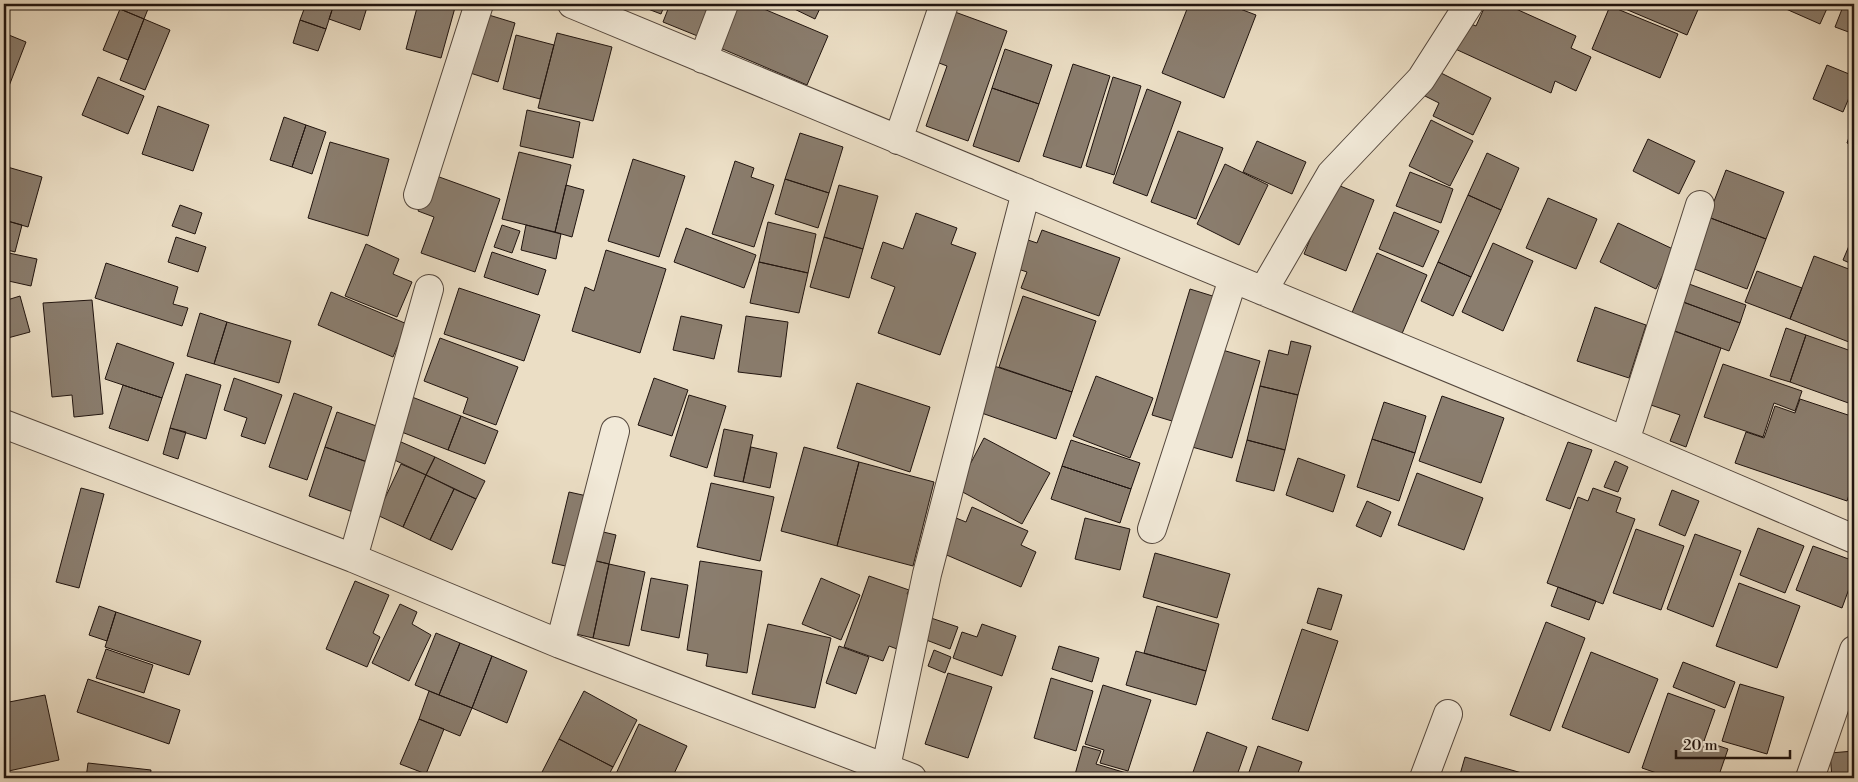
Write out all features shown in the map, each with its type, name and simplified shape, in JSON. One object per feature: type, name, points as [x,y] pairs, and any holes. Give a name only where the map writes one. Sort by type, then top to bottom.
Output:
[{"type":"street","points":[[418,195],[479,4]]},
{"type":"street","points":[[572,4],[1625,441],[1854,539]]},
{"type":"street","points":[[703,59],[724,4]]},
{"type":"street","points":[[898,140],[944,4]]},
{"type":"street","points":[[1263,291],[1331,174],[1421,79],[1469,4]]},
{"type":"street","points":[[886,767],[927,574],[1026,192]]},
{"type":"street","points":[[1625,441],[1700,205]]},
{"type":"street","points":[[1152,529],[1233,279]]},
{"type":"street","points":[[353,558],[428,289]]},
{"type":"street","points":[[4,424],[353,558],[560,644],[912,778]]},
{"type":"street","points":[[560,644],[616,431]]},
{"type":"street","points":[[1810,778],[1854,650]]},
{"type":"street","points":[[1424,778],[1448,714]]},
{"type":"building","points":[[4,4],[11,4],[4,22]]},
{"type":"building","points":[[122,4],[150,4],[144,19],[120,9]]},
{"type":"building","points":[[306,4],[334,4],[326,29],[300,20]]},
{"type":"building","points":[[334,4],[368,4],[360,30],[329,19]]},
{"type":"building","points":[[418,4],[456,4],[441,58],[406,49]]},
{"type":"building","points":[[635,4],[665,4],[661,14]]},
{"type":"building","points":[[670,4],[713,4],[700,37],[663,22]]},
{"type":"building","points":[[736,4],[752,4],[828,36],[807,85],[718,47]]},
{"type":"building","points":[[784,4],[822,4],[815,19]]},
{"type":"building","points":[[1189,4],[1227,4],[1256,15],[1224,98],[1162,73]]},
{"type":"building","points":[[1486,4],[1505,4],[1576,36],[1571,48],[1591,57],[1576,91],[1555,81],[1551,93],[1451,47],[1464,21],[1476,26]]},
{"type":"building","points":[[1625,4],[1700,5],[1687,35],[1623,8]]},
{"type":"building","points":[[1778,4],[1829,4],[1820,24]]},
{"type":"building","points":[[1844,4],[1854,4],[1854,34],[1835,27]]},
{"type":"building","points":[[1610,6],[1678,34],[1660,78],[1592,49]]},
{"type":"building","points":[[944,8],[1007,31],[968,141],[926,126],[947,66],[926,58]]},
{"type":"building","points":[[120,9],[144,19],[128,60],[103,50]]},
{"type":"building","points":[[479,12],[515,23],[498,82],[461,70]]},
{"type":"building","points":[[144,19],[170,30],[145,90],[120,80]]},
{"type":"building","points":[[300,20],[326,29],[318,51],[293,43]]},
{"type":"building","points":[[4,33],[26,42],[9,86],[4,83]]},
{"type":"building","points":[[557,33],[612,47],[593,121],[538,108]]},
{"type":"building","points":[[516,35],[554,45],[540,99],[503,89]]},
{"type":"building","points":[[1005,49],[1052,65],[1039,104],[992,88]]},
{"type":"building","points":[[1073,64],[1110,76],[1081,168],[1043,156]]},
{"type":"building","points":[[1827,65],[1854,76],[1854,86],[1843,112],[1813,99]]},
{"type":"building","points":[[1437,71],[1491,98],[1473,135],[1433,116],[1439,103],[1425,96]]},
{"type":"building","points":[[98,77],[144,96],[128,134],[82,115]]},
{"type":"building","points":[[1113,77],[1141,86],[1114,175],[1086,166]]},
{"type":"building","points":[[992,88],[1039,104],[1019,162],[973,146]]},
{"type":"building","points":[[1147,89],[1181,102],[1147,196],[1113,183]]},
{"type":"building","points":[[158,106],[209,125],[193,171],[142,154]]},
{"type":"building","points":[[527,110],[580,122],[573,158],[520,146]]},
{"type":"building","points":[[284,117],[306,125],[292,167],[270,160]]},
{"type":"building","points":[[1431,120],[1473,141],[1450,186],[1409,166]]},
{"type":"building","points":[[1854,123],[1854,146],[1847,143]]},
{"type":"building","points":[[306,125],[326,132],[312,174],[292,167]]},
{"type":"building","points":[[1178,131],[1223,148],[1196,219],[1151,202]]},
{"type":"building","points":[[800,133],[843,147],[829,193],[785,179]]},
{"type":"building","points":[[1648,139],[1695,161],[1679,194],[1633,171]]},
{"type":"building","points":[[1257,141],[1306,162],[1292,194],[1243,172]]},
{"type":"building","points":[[330,142],[389,159],[368,236],[308,218]]},
{"type":"building","points":[[519,152],[571,165],[555,232],[502,219]]},
{"type":"building","points":[[1487,153],[1519,168],[1501,210],[1468,195]]},
{"type":"building","points":[[633,159],[685,176],[659,257],[608,241]]},
{"type":"building","points":[[735,161],[754,168],[751,177],[774,185],[754,247],[712,234]]},
{"type":"building","points":[[1225,164],[1268,185],[1239,245],[1197,224]]},
{"type":"building","points":[[4,166],[42,177],[28,227],[4,220]]},
{"type":"building","points":[[1726,170],[1784,192],[1766,239],[1708,217]]},
{"type":"building","points":[[1410,172],[1453,189],[1441,223],[1396,206]]},
{"type":"building","points":[[431,174],[500,199],[475,272],[421,253],[434,217],[418,211]]},
{"type":"building","points":[[785,179],[829,193],[818,228],[775,214]]},
{"type":"building","points":[[1333,183],[1374,200],[1346,271],[1304,254]]},
{"type":"building","points":[[566,185],[584,190],[572,237],[555,232]]},
{"type":"building","points":[[839,185],[878,196],[863,249],[824,237]]},
{"type":"building","points":[[1468,195],[1501,210],[1471,277],[1438,262]]},
{"type":"building","points":[[1548,198],[1597,219],[1576,269],[1526,248]]},
{"type":"building","points":[[180,205],[202,213],[195,234],[172,226]]},
{"type":"building","points":[[1394,212],[1439,231],[1423,267],[1379,249]]},
{"type":"building","points":[[916,213],[957,228],[951,244],[976,253],[940,355],[878,333],[895,287],[871,278],[883,242],[903,249]]},
{"type":"building","points":[[1708,217],[1766,239],[1747,289],[1689,267]]},
{"type":"building","points":[[4,220],[22,225],[15,252],[4,249]]},
{"type":"building","points":[[768,222],[816,234],[808,273],[759,262]]},
{"type":"building","points":[[1618,223],[1675,250],[1656,289],[1600,262]]},
{"type":"building","points":[[502,225],[520,231],[512,253],[494,247]]},
{"type":"building","points":[[526,225],[561,234],[556,259],[521,250]]},
{"type":"building","points":[[686,228],[756,255],[744,288],[674,262]]},
{"type":"building","points":[[1042,230],[1120,258],[1099,316],[1021,288],[1027,272],[1018,269],[1028,240],[1037,243]]},
{"type":"building","points":[[1854,234],[1854,265],[1843,260]]},
{"type":"building","points":[[176,237],[206,247],[198,272],[168,262]]},
{"type":"building","points":[[824,237],[863,249],[849,298],[810,287]]},
{"type":"building","points":[[1493,243],[1533,261],[1503,331],[1462,312]]},
{"type":"building","points":[[366,244],[399,259],[393,274],[412,282],[397,317],[345,296]]},
{"type":"building","points":[[606,250],[666,269],[640,353],[572,331],[585,287],[594,291]]},
{"type":"building","points":[[4,252],[37,259],[31,286],[4,280]]},
{"type":"building","points":[[492,252],[546,270],[538,295],[484,277]]},
{"type":"building","points":[[1377,253],[1427,275],[1401,336],[1351,315]]},
{"type":"building","points":[[1814,256],[1854,271],[1854,344],[1790,319]]},
{"type":"building","points":[[759,262],[808,273],[799,313],[750,303]]},
{"type":"building","points":[[1438,262],[1471,277],[1453,316],[1421,301]]},
{"type":"building","points":[[106,263],[178,287],[173,304],[188,308],[182,326],[95,298]]},
{"type":"building","points":[[1757,271],[1802,288],[1790,319],[1745,302]]},
{"type":"building","points":[[1681,281],[1746,305],[1740,323],[1675,299]]},
{"type":"building","points":[[459,288],[540,315],[524,361],[444,334]]},
{"type":"building","points":[[1190,289],[1219,298],[1182,424],[1152,415]]},
{"type":"building","points":[[331,292],[407,324],[393,357],[318,325]]},
{"type":"building","points":[[20,296],[30,332],[4,339],[4,301]]},
{"type":"building","points":[[1023,296],[1096,321],[1072,392],[999,367]]},
{"type":"building","points":[[1675,299],[1740,323],[1729,351],[1664,327]]},
{"type":"building","points":[[92,300],[103,414],[74,417],[72,395],[52,397],[43,303]]},
{"type":"building","points":[[1595,307],[1646,325],[1629,378],[1577,361]]},
{"type":"building","points":[[200,313],[227,322],[214,364],[187,356]]},
{"type":"building","points":[[681,316],[722,325],[714,359],[673,350]]},
{"type":"building","points":[[746,316],[788,322],[781,377],[738,372]]},
{"type":"building","points":[[227,322],[291,341],[279,383],[214,364]]},
{"type":"building","points":[[1786,328],[1806,335],[1790,382],[1770,376]]},
{"type":"building","points":[[1674,331],[1721,348],[1686,447],[1670,441],[1680,415],[1648,404]]},
{"type":"building","points":[[1806,335],[1854,352],[1854,405],[1790,382]]},
{"type":"building","points":[[440,338],[518,367],[496,425],[463,413],[468,398],[424,381]]},
{"type":"building","points":[[1291,341],[1311,346],[1298,395],[1260,386],[1269,350],[1288,355]]},
{"type":"building","points":[[117,343],[174,363],[162,398],[105,379]]},
{"type":"building","points":[[1219,349],[1260,361],[1232,458],[1192,447]]},
{"type":"building","points":[[988,364],[1072,392],[1056,439],[973,410]]},
{"type":"building","points":[[1723,364],[1802,391],[1795,411],[1774,403],[1763,437],[1704,417]]},
{"type":"building","points":[[186,374],[221,385],[206,439],[170,428]]},
{"type":"building","points":[[1096,376],[1153,398],[1130,458],[1073,436]]},
{"type":"building","points":[[234,378],[282,395],[265,444],[241,436],[247,418],[224,410]]},
{"type":"building","points":[[654,378],[688,390],[672,436],[638,425]]},
{"type":"building","points":[[857,383],[930,407],[910,472],[837,448]]},
{"type":"building","points":[[123,385],[162,398],[148,441],[109,428]]},
{"type":"building","points":[[1260,386],[1298,395],[1285,450],[1247,440]]},
{"type":"building","points":[[294,393],[332,407],[307,480],[269,467]]},
{"type":"building","points":[[689,395],[726,406],[707,468],[670,456]]},
{"type":"building","points":[[1442,396],[1504,418],[1481,483],[1419,461]]},
{"type":"building","points":[[412,397],[461,416],[448,450],[399,431]]},
{"type":"building","points":[[1800,399],[1854,417],[1854,479],[1847,501],[1735,463],[1746,432],[1764,438],[1775,406],[1795,413]]},
{"type":"building","points":[[1384,402],[1426,416],[1415,453],[1372,439]]},
{"type":"building","points":[[337,412],[382,428],[370,463],[325,447]]},
{"type":"building","points":[[461,416],[498,431],[485,464],[448,450]]},
{"type":"building","points":[[170,428],[186,432],[178,459],[163,454]]},
{"type":"building","points":[[724,429],[753,435],[743,482],[714,476]]},
{"type":"building","points":[[392,438],[435,457],[426,475],[384,455]]},
{"type":"building","points":[[984,438],[1050,473],[1022,524],[957,489]]},
{"type":"building","points":[[1372,439],[1415,453],[1399,501],[1357,487]]},
{"type":"building","points":[[1071,440],[1140,463],[1131,489],[1062,466]]},
{"type":"building","points":[[1247,440],[1285,450],[1274,491],[1236,481]]},
{"type":"building","points":[[1568,442],[1592,450],[1570,509],[1546,500]]},
{"type":"building","points":[[325,447],[370,463],[353,512],[309,496]]},
{"type":"building","points":[[751,447],[777,453],[770,488],[743,482]]},
{"type":"building","points":[[804,447],[859,462],[837,546],[781,531]]},
{"type":"building","points":[[435,457],[485,481],[476,499],[426,475]]},
{"type":"building","points":[[1298,458],[1345,475],[1333,512],[1286,495]]},
{"type":"building","points":[[1615,461],[1628,467],[1618,492],[1604,487]]},
{"type":"building","points":[[859,462],[934,482],[913,566],[837,546]]},
{"type":"building","points":[[401,464],[426,475],[403,527],[377,515]]},
{"type":"building","points":[[1062,466],[1131,489],[1120,523],[1051,499]]},
{"type":"building","points":[[1417,473],[1483,498],[1464,550],[1398,525]]},
{"type":"building","points":[[426,475],[454,489],[430,540],[403,527]]},
{"type":"building","points":[[711,483],[774,497],[760,561],[697,547]]},
{"type":"building","points":[[81,488],[104,494],[79,588],[56,582]]},
{"type":"building","points":[[1593,488],[1621,498],[1616,512],[1635,519],[1603,604],[1547,583],[1578,497],[1588,501]]},
{"type":"building","points":[[454,489],[476,499],[452,550],[430,540]]},
{"type":"building","points":[[1672,490],[1699,501],[1685,536],[1659,525]]},
{"type":"building","points":[[569,492],[587,496],[570,567],[552,563]]},
{"type":"building","points":[[1367,501],[1391,512],[1381,537],[1356,526]]},
{"type":"building","points":[[972,507],[1028,531],[1021,545],[1036,552],[1021,587],[942,553],[956,518],[966,522]]},
{"type":"building","points":[[1085,518],[1130,529],[1120,570],[1075,559]]},
{"type":"building","points":[[1758,528],[1804,546],[1785,593],[1740,575]]},
{"type":"building","points":[[1636,529],[1684,546],[1661,610],[1613,593]]},
{"type":"building","points":[[599,531],[616,535],[609,564],[592,560]]},
{"type":"building","points":[[1695,534],[1741,551],[1713,627],[1667,609]]},
{"type":"building","points":[[1813,546],[1854,561],[1854,575],[1842,608],[1796,590]]},
{"type":"building","points":[[1155,553],[1230,574],[1217,618],[1143,597]]},
{"type":"building","points":[[592,560],[609,564],[593,638],[576,634]]},
{"type":"building","points":[[700,561],[762,571],[747,673],[706,666],[708,654],[687,650]]},
{"type":"building","points":[[609,564],[645,572],[629,646],[593,638]]},
{"type":"building","points":[[869,576],[909,590],[907,594],[915,598],[897,649],[889,646],[883,661],[844,647]]},
{"type":"building","points":[[651,578],[688,585],[679,638],[641,630]]},
{"type":"building","points":[[821,578],[860,595],[841,640],[802,624]]},
{"type":"building","points":[[355,581],[389,595],[373,633],[380,637],[367,667],[326,649]]},
{"type":"building","points":[[1739,583],[1800,606],[1777,668],[1716,646]]},
{"type":"building","points":[[1558,587],[1596,601],[1589,620],[1551,606]]},
{"type":"building","points":[[1318,588],[1342,595],[1331,630],[1307,623]]},
{"type":"building","points":[[400,604],[417,612],[412,624],[431,635],[409,681],[372,663]]},
{"type":"building","points":[[99,606],[116,612],[107,641],[89,635]]},
{"type":"building","points":[[1157,606],[1219,624],[1206,671],[1144,653]]},
{"type":"building","points":[[116,612],[201,641],[189,675],[105,647]]},
{"type":"building","points":[[928,617],[958,627],[950,649],[921,638]]},
{"type":"building","points":[[1546,622],[1585,638],[1550,731],[1510,715]]},
{"type":"building","points":[[768,624],[831,638],[815,708],[752,694]]},
{"type":"building","points":[[982,624],[1016,636],[1002,676],[953,658],[962,632],[977,637]]},
{"type":"building","points":[[1302,629],[1338,641],[1308,731],[1272,719]]},
{"type":"building","points":[[436,633],[460,643],[439,695],[415,685]]},
{"type":"building","points":[[460,643],[492,656],[472,708],[439,695]]},
{"type":"building","points":[[839,646],[869,657],[856,694],[826,683]]},
{"type":"building","points":[[1059,646],[1099,658],[1092,682],[1052,669]]},
{"type":"building","points":[[106,649],[153,665],[144,693],[96,678]]},
{"type":"building","points":[[934,650],[951,657],[945,673],[928,666]]},
{"type":"building","points":[[1136,651],[1206,671],[1196,705],[1126,685]]},
{"type":"building","points":[[1591,652],[1658,679],[1629,753],[1562,727]]},
{"type":"building","points":[[492,656],[527,671],[507,723],[472,708]]},
{"type":"building","points":[[1683,662],[1735,682],[1725,708],[1673,687]]},
{"type":"building","points":[[948,673],[992,687],[968,758],[925,744]]},
{"type":"building","points":[[1051,678],[1093,691],[1076,751],[1034,738]]},
{"type":"building","points":[[88,679],[180,710],[169,744],[77,712]]},
{"type":"building","points":[[1740,684],[1784,697],[1767,754],[1722,741]]},
{"type":"building","points":[[1103,685],[1151,700],[1128,771],[1100,763],[1104,750],[1085,744]]},
{"type":"building","points":[[429,691],[472,708],[460,736],[419,719]]},
{"type":"building","points":[[584,691],[637,720],[613,767],[559,739]]},
{"type":"building","points":[[1668,693],[1715,710],[1704,741],[1728,749],[1718,778],[1671,778],[1642,768]]},
{"type":"building","points":[[45,695],[59,760],[4,772],[4,703]]},
{"type":"building","points":[[419,719],[444,729],[426,774],[400,764]]},
{"type":"building","points":[[639,724],[687,746],[672,778],[614,778]]},
{"type":"building","points":[[1207,732],[1247,747],[1236,778],[1191,778]]},
{"type":"building","points":[[559,739],[613,767],[607,778],[539,778]]},
{"type":"building","points":[[1083,746],[1101,751],[1096,764],[1133,775],[1132,778],[1074,778]]},
{"type":"building","points":[[1258,746],[1302,762],[1296,778],[1247,778]]},
{"type":"building","points":[[1854,751],[1854,778],[1832,778],[1830,753]]},
{"type":"building","points":[[1465,757],[1522,773],[1521,778],[1459,778]]},
{"type":"building","points":[[88,763],[151,770],[150,778],[86,778]]}]
